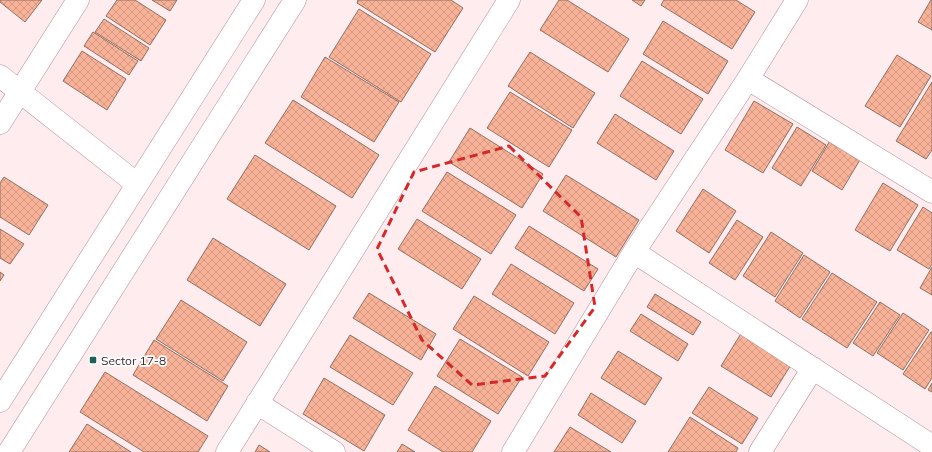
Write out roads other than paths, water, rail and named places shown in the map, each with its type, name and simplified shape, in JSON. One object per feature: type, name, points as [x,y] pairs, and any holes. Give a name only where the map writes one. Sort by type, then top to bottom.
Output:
[{"type":"street","points":[[0,123],[78,0]]},
{"type":"street","points":[[0,401],[254,0]]},
{"type":"street","points":[[9,452],[295,0]]},
{"type":"street","points":[[227,452],[509,0]]},
{"type":"street","points":[[513,452],[634,252],[748,79],[797,0]]},
{"type":"street","points":[[0,76],[137,184]]},
{"type":"street","points":[[748,79],[932,192]]},
{"type":"street","points":[[634,252],[932,446]]},
{"type":"street","points":[[760,452],[813,368]]},
{"type":"street","points":[[257,404],[334,452]]},
{"type":"place","name":"Sector 17-8","points":[[93,360]]}]
